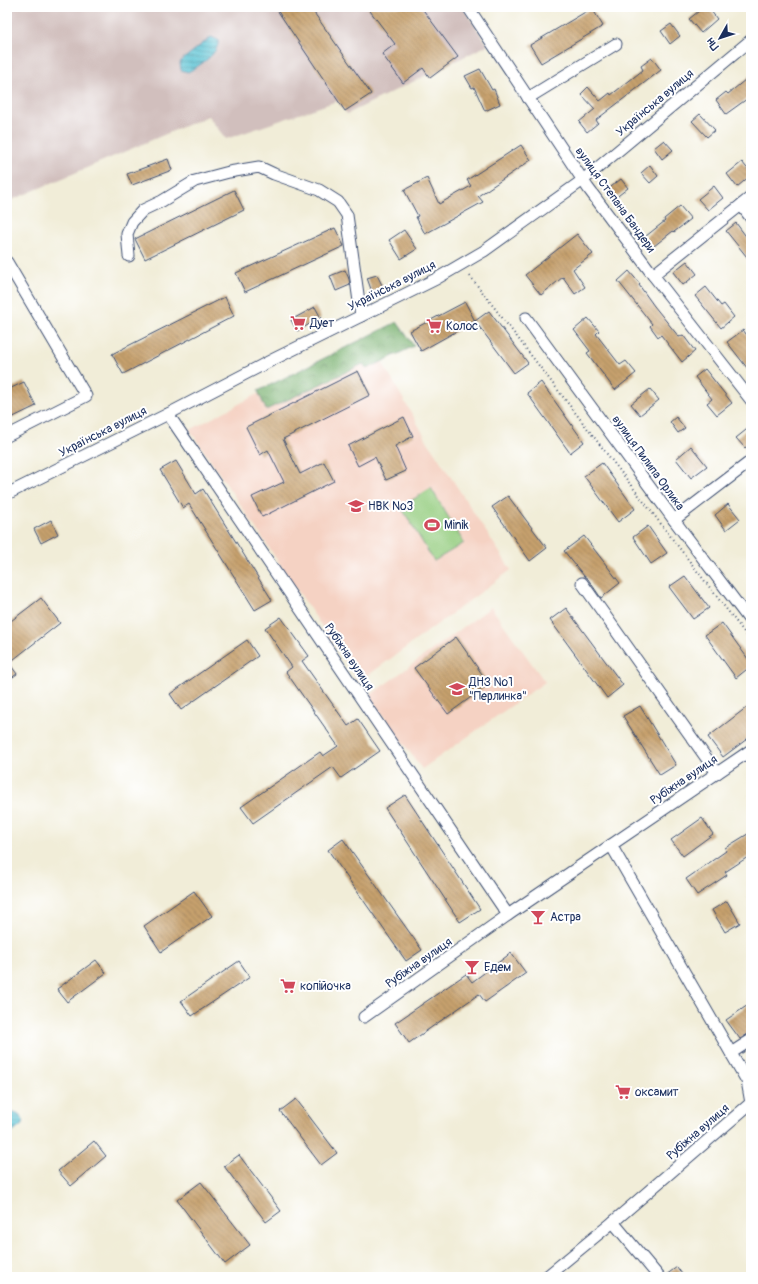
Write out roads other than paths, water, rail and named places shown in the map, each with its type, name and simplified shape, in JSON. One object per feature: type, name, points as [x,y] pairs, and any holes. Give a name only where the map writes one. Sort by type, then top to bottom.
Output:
[{"type":"street","name":"вулиця Степана Бандери","points":[[468,7],[583,180],[653,275],[751,400]]},
{"type":"street","name":"Українська вулиця","points":[[7,494],[436,279],[484,251],[583,180],[751,40]]},
{"type":"street","points":[[528,98],[616,44]]},
{"type":"street","points":[[129,256],[127,234],[132,222],[143,210],[162,201],[195,181],[229,172],[259,167],[319,190],[338,202],[347,215],[351,234],[361,316]]},
{"type":"street","points":[[653,275],[751,197]]},
{"type":"street","points":[[740,205],[751,218]]},
{"type":"street","points":[[7,262],[86,396],[7,436]]},
{"type":"street","name":"вулиця Пилипа Орлика","points":[[526,318],[674,520],[751,622]]},
{"type":"street","name":"Рубіжна вулиця","points":[[168,414],[508,915]]},
{"type":"street","points":[[674,520],[751,461]]},
{"type":"street","points":[[582,583],[717,773]]},
{"type":"street","name":"Рубіжна вулиця","points":[[364,1017],[508,915],[751,750]]},
{"type":"street","name":"Рубіжна вулиця","points":[[546,1277],[613,1222],[751,1103],[747,1081],[611,845]]},
{"type":"street","points":[[731,1054],[751,1040]]},
{"type":"street","points":[[613,1222],[659,1277]]},
{"type":"water","points":[[211,37],[218,40],[218,45],[208,59],[188,72],[181,70],[180,63],[182,60]]},
{"type":"water","points":[[7,1114],[19,1115],[23,1121],[23,1124],[7,1137]]},
{"type":"place","name":"Дует","points":[[298,323]]},
{"type":"place","name":"Колос","points":[[434,326]]},
{"type":"place","name":"НВК №3","points":[[356,506]]},
{"type":"place","name":"Minik","points":[[432,525]]},
{"type":"place","name":"ДНЗ №1 \"Перлинка\"","points":[[457,689]]},
{"type":"place","name":"Астра","points":[[538,917]]},
{"type":"place","name":"Едем","points":[[472,967]]},
{"type":"place","name":"копійочка","points":[[288,986]]},
{"type":"place","name":"оксамит","points":[[623,1092]]}]
